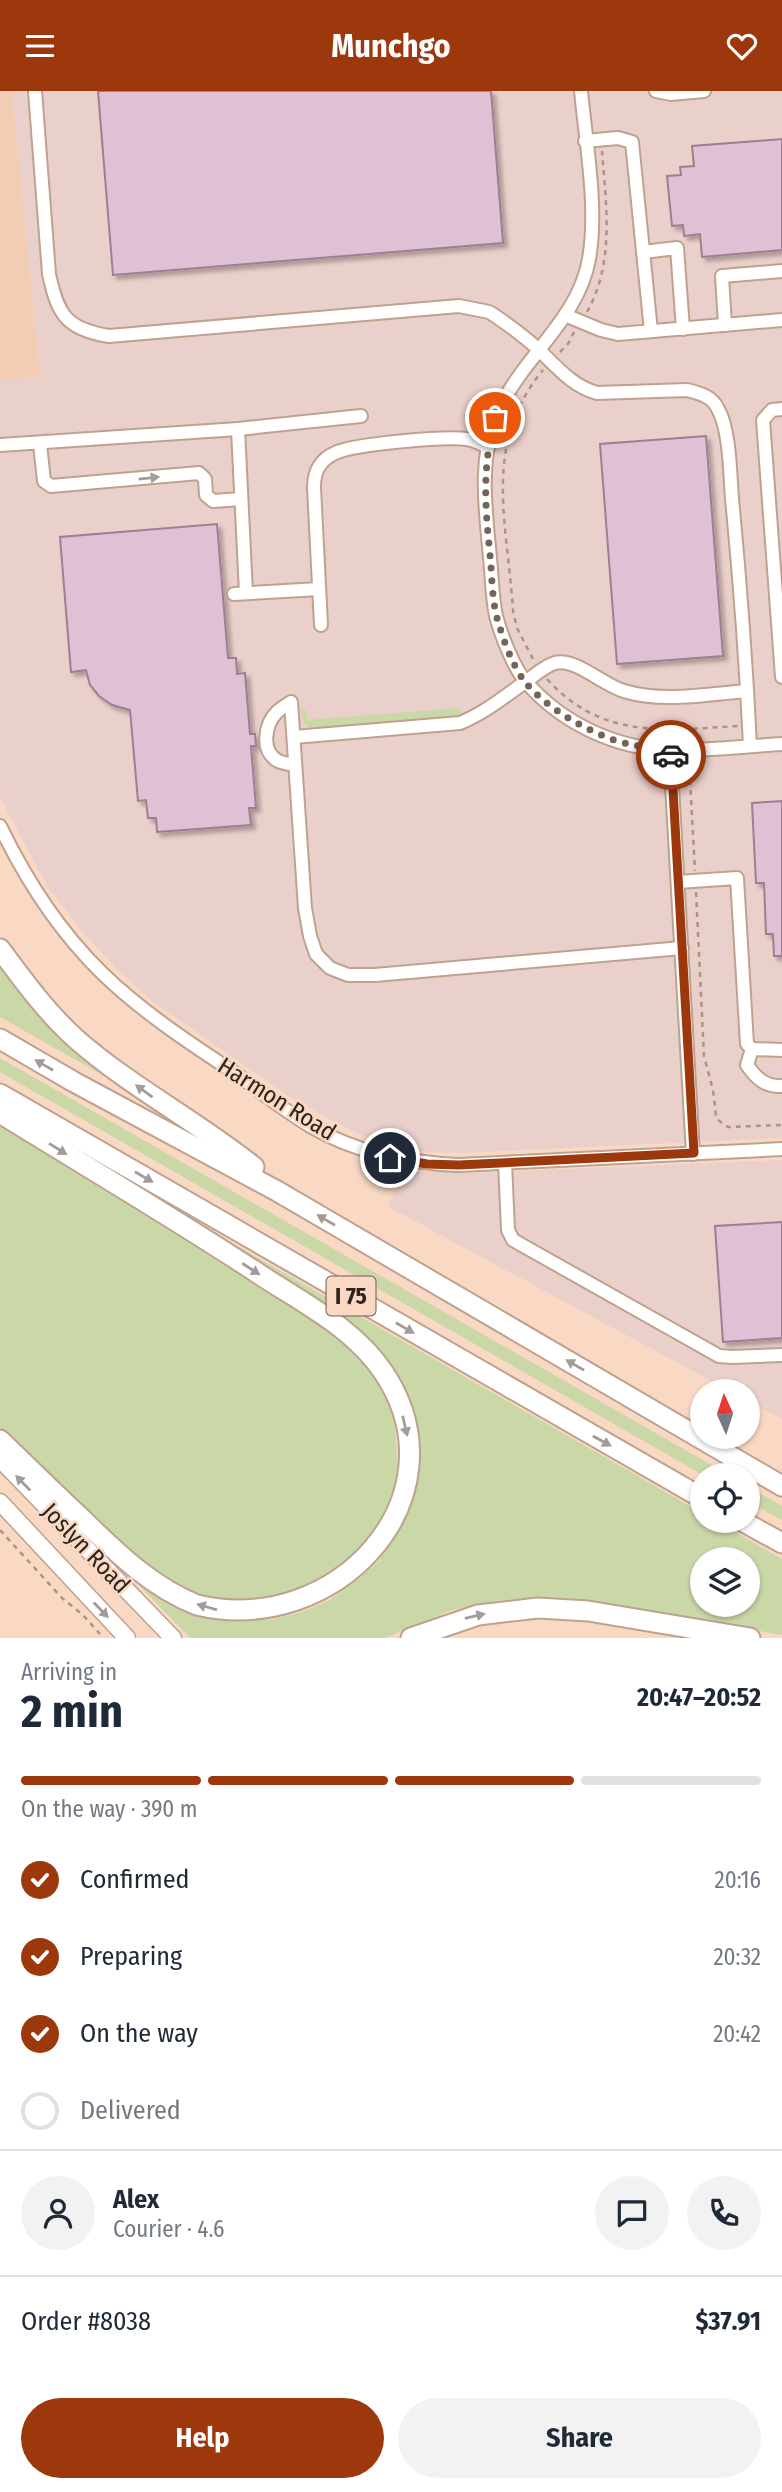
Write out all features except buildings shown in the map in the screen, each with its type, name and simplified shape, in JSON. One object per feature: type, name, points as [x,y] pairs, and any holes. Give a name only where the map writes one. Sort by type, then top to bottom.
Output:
[{"type":"highway","points":[[0,949],[49,1011],[74,1037],[147,1093],[253,1166],[277,1191]]},
{"type":"highway","name":"I 75","points":[[0,1039],[277,1191],[782,1486]]},
{"type":"highway","name":"I 75","points":[[0,1094],[690,1491]]},
{"type":"highway","points":[[0,1113],[216,1245],[357,1340],[394,1390],[408,1436],[409,1466],[406,1491],[397,1519],[370,1562],[345,1585],[323,1598],[295,1609],[264,1615],[230,1613],[198,1605],[155,1583],[120,1556],[0,1440]]},
{"type":"highway","points":[[760,1531],[782,1543]]},
{"type":"highway","points":[[411,1638],[478,1615],[538,1608],[588,1611],[750,1638]]},
{"type":"main road","name":"Joslyn Road","points":[[0,1459],[173,1638]]},
{"type":"main road","name":"Joslyn Road","points":[[0,1502],[127,1638]]},
{"type":"street","points":[[34,91],[49,274],[55,300],[66,318],[85,332],[109,336],[459,306],[489,312],[538,349],[584,389],[597,393],[687,390],[702,394],[718,409],[727,442],[750,745]]},
{"type":"street","points":[[581,91],[592,220],[589,261],[578,293],[565,315],[511,384],[495,418],[488,447],[484,494],[496,616],[506,645],[525,681],[559,712],[593,733],[628,744],[670,750],[782,744]]},
{"type":"street","points":[[656,91],[671,94],[704,91]]},
{"type":"street","points":[[585,141],[618,138],[632,142],[651,331]]},
{"type":"street","points":[[643,252],[677,248],[683,328]]},
{"type":"street","points":[[725,325],[722,276],[782,271]]},
{"type":"street","points":[[565,315],[618,334],[782,320]]},
{"type":"street","points":[[782,409],[772,409],[763,420],[782,677]]},
{"type":"street","points":[[0,445],[238,429],[361,416]]},
{"type":"street","points":[[238,429],[241,499],[240,594],[319,589]]},
{"type":"street","points":[[321,625],[314,472],[323,461],[350,448],[444,439],[469,439],[488,447]]},
{"type":"street","points":[[40,444],[44,481],[51,486],[199,473],[205,479],[206,495],[213,501],[241,499]]},
{"type":"street","points":[[294,737],[460,723],[479,716],[552,664],[567,663],[622,691],[643,695],[666,697],[747,691]]},
{"type":"street","points":[[294,765],[276,760],[268,751],[266,738],[268,724],[277,712],[291,702],[305,908],[316,954],[330,968],[348,975],[375,975],[682,948]]},
{"type":"street","points":[[670,750],[694,1153]]},
{"type":"street","name":"Harmon Road","points":[[0,826],[17,860],[51,914],[102,973],[159,1022],[313,1127],[352,1145],[390,1158],[438,1164],[782,1149]]},
{"type":"street","points":[[678,882],[737,878],[746,1039],[751,1049],[747,1065],[757,1079],[774,1087],[782,1086]]},
{"type":"street","points":[[751,1049],[782,1050]]},
{"type":"street","points":[[505,1163],[508,1230],[513,1240],[719,1356],[782,1355]]},
{"type":"path","points":[[602,140],[608,218],[599,281],[589,308],[568,344],[527,392],[518,408],[506,442],[503,497],[513,611],[517,628],[526,648],[562,694],[600,718],[628,727],[675,730],[749,725]]},
{"type":"path","points":[[690,780],[704,1056],[716,1115],[718,1120],[728,1127],[782,1125]]},
{"type":"path","points":[[0,1530],[62,1598],[100,1633]]},
{"type":"shaded area","points":[[0,91],[12,91],[40,378],[0,380]]},
{"type":"shaded area","points":[[12,91],[782,91],[782,1138],[459,1153],[424,1152],[390,1145],[354,1132],[294,1100],[152,1001],[118,970],[81,930],[47,886],[0,797],[0,380],[40,377]]},
{"type":"shaded area","points":[[782,1160],[782,1419],[760,1407],[760,1379],[708,1379],[387,1206],[407,1170],[469,1173]]},
{"type":"green space","points":[[459,708],[459,718],[313,729],[304,723],[300,710],[306,710],[307,720]]},
{"type":"green space","points":[[0,965],[108,1074],[106,1077],[0,1017]]},
{"type":"green space","points":[[0,1058],[708,1463],[690,1463],[690,1468],[0,1072]]},
{"type":"green space","points":[[0,1122],[322,1322],[354,1348],[377,1378],[391,1410],[395,1425],[398,1472],[391,1503],[358,1559],[277,1602],[211,1599],[177,1586],[134,1555],[0,1427]]},
{"type":"green space","points":[[232,1243],[690,1506],[690,1533],[737,1533],[782,1559],[782,1635],[604,1603],[551,1597],[497,1601],[452,1610],[385,1638],[190,1638],[138,1584],[141,1581],[201,1613],[216,1617],[268,1620],[299,1613],[330,1600],[369,1570],[395,1536],[414,1485],[382,1356],[357,1330],[231,1246]]},
{"type":"green space","points":[[760,1493],[782,1506],[782,1520],[760,1508]]},
{"type":"way so far","points":[[495,418],[488,447],[484,494],[496,616],[506,645],[525,681],[559,712],[593,733],[628,744],[670,750],[671,755]]},
{"type":"route","points":[[390,1158],[427,1164],[459,1165],[694,1153],[671,755]]}]
